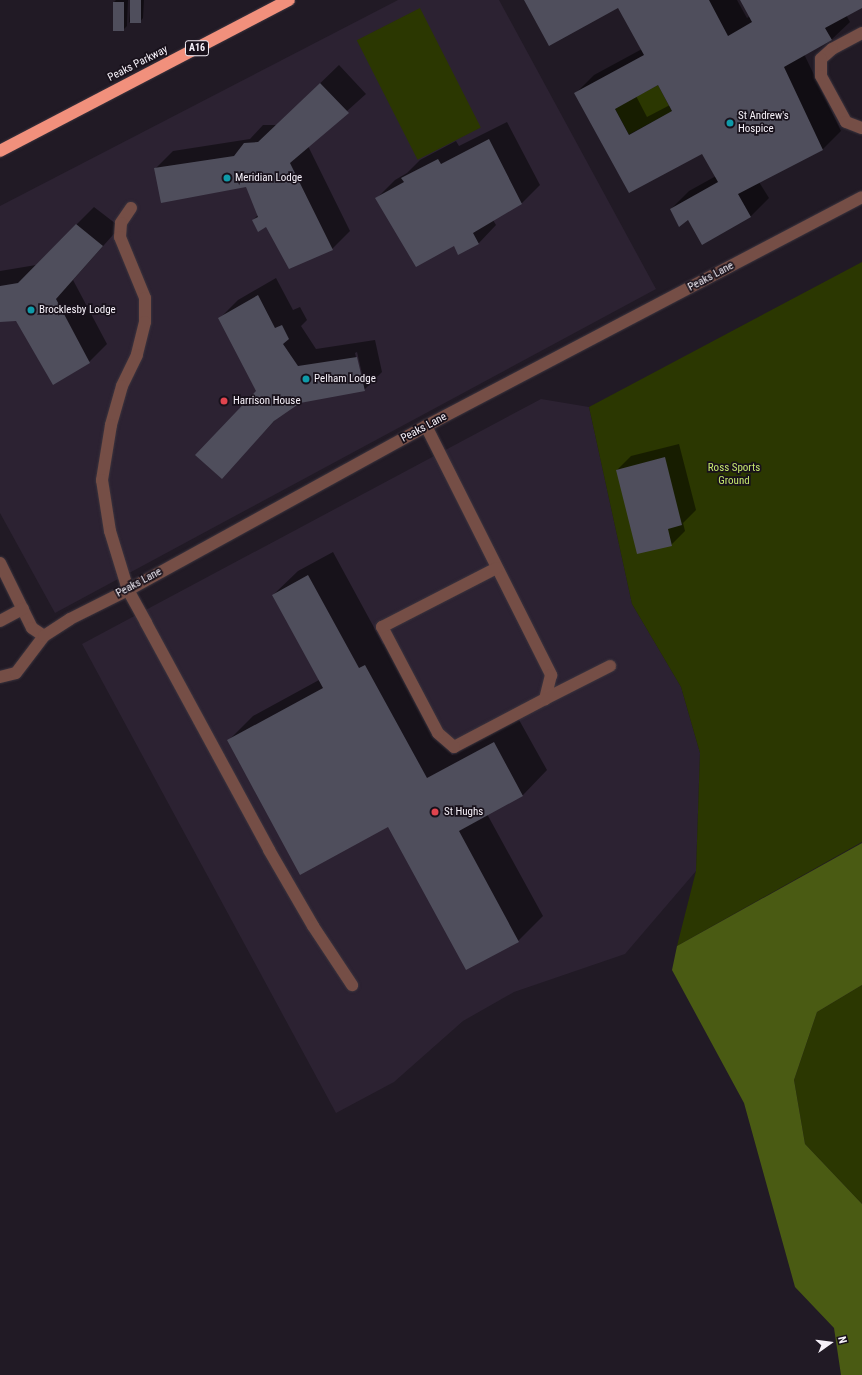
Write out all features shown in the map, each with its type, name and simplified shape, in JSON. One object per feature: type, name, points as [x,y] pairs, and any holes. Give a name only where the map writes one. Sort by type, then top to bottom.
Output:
[{"type":"highway","name":"Peaks Parkway","points":[[0,151],[289,0]]},
{"type":"street","points":[[862,33],[832,49],[821,59],[821,76],[846,122],[862,128]]},
{"type":"street","name":"Peaks Lane","points":[[0,677],[16,673],[44,636],[70,619],[128,590],[426,426],[862,197]]},
{"type":"street","points":[[131,208],[121,223],[120,237],[145,298],[145,322],[137,355],[122,386],[111,425],[102,480],[110,531],[128,590],[269,850],[313,926],[352,985]]},
{"type":"street","points":[[426,426],[551,675],[545,699]]},
{"type":"street","points":[[0,563],[32,628],[44,636]]},
{"type":"street","points":[[497,568],[382,627],[438,734],[454,747],[610,666]]},
{"type":"street","points":[[0,621],[23,609]]},
{"type":"shaded area","name":"Harrison House","points":[[398,0],[499,0],[656,289],[55,613],[0,513],[0,206]]},
{"type":"shaded area","name":"St Hughs","points":[[541,399],[589,407],[632,604],[681,687],[700,753],[696,871],[625,954],[514,992],[463,1021],[394,1082],[336,1113],[82,644]]},
{"type":"green space","points":[[420,8],[481,127],[418,160],[357,40]]},
{"type":"green space","points":[[658,85],[672,111],[629,134],[615,108]]},
{"type":"green space","name":"Ross Sports Ground","points":[[862,262],[862,842],[677,946],[696,871],[700,753],[681,687],[632,604],[589,407]]},
{"type":"green space","points":[[862,843],[862,985],[817,1012],[794,1080],[805,1144],[862,1204],[862,1375],[841,1375],[834,1328],[795,1287],[744,1103],[672,970],[677,946]]},
{"type":"green space","points":[[862,985],[862,1204],[805,1144],[794,1080],[817,1012]]},
{"type":"building","points":[[130,0],[141,0],[141,23],[130,23]]},
{"type":"building","name":"St Andrew's Hospice","points":[[524,0],[709,0],[728,36],[752,22],[740,0],[862,0],[862,8],[825,28],[832,40],[784,67],[823,150],[738,194],[751,217],[702,245],[688,220],[679,227],[670,209],[718,182],[702,154],[629,193],[574,93],[644,55],[618,8],[549,46]],"holes":[[[658,85],[672,111],[629,135],[615,109]]]},
{"type":"building","points":[[113,2],[124,2],[124,31],[113,31]]},
{"type":"building","name":"Meridian Lodge","points":[[320,83],[349,113],[290,163],[333,250],[289,269],[266,227],[258,232],[252,220],[258,217],[246,187],[161,203],[154,168],[234,156],[244,143],[258,142]]},
{"type":"building","points":[[489,139],[522,204],[473,233],[479,244],[458,255],[454,246],[416,267],[375,198],[404,182],[401,178],[438,159],[441,164]]},
{"type":"building","name":"Brocklesby Lodge","points":[[76,224],[103,246],[56,299],[90,363],[53,385],[16,321],[0,322],[0,286],[18,283]]},
{"type":"building","name":"Pelham Lodge","points":[[258,295],[275,328],[282,325],[289,339],[283,344],[298,366],[357,357],[365,391],[300,403],[274,421],[222,479],[195,455],[256,391],[218,318]]},
{"type":"building","points":[[665,457],[682,525],[668,529],[672,546],[637,554],[616,470]]},
{"type":"building","name":"St Hughs","points":[[308,575],[359,668],[365,665],[427,778],[494,742],[523,796],[459,831],[519,942],[466,970],[388,827],[300,875],[227,740],[323,688],[272,595]]},
{"type":"place","name":"St Andrew's Hospice","points":[[730,123]]},
{"type":"place","name":"Meridian Lodge","points":[[227,178]]},
{"type":"place","name":"Brocklesby Lodge","points":[[31,310]]},
{"type":"place","name":"Pelham Lodge","points":[[306,379]]},
{"type":"place","name":"Harrison House","points":[[224,401]]},
{"type":"place","name":"St Hughs","points":[[435,812]]}]
